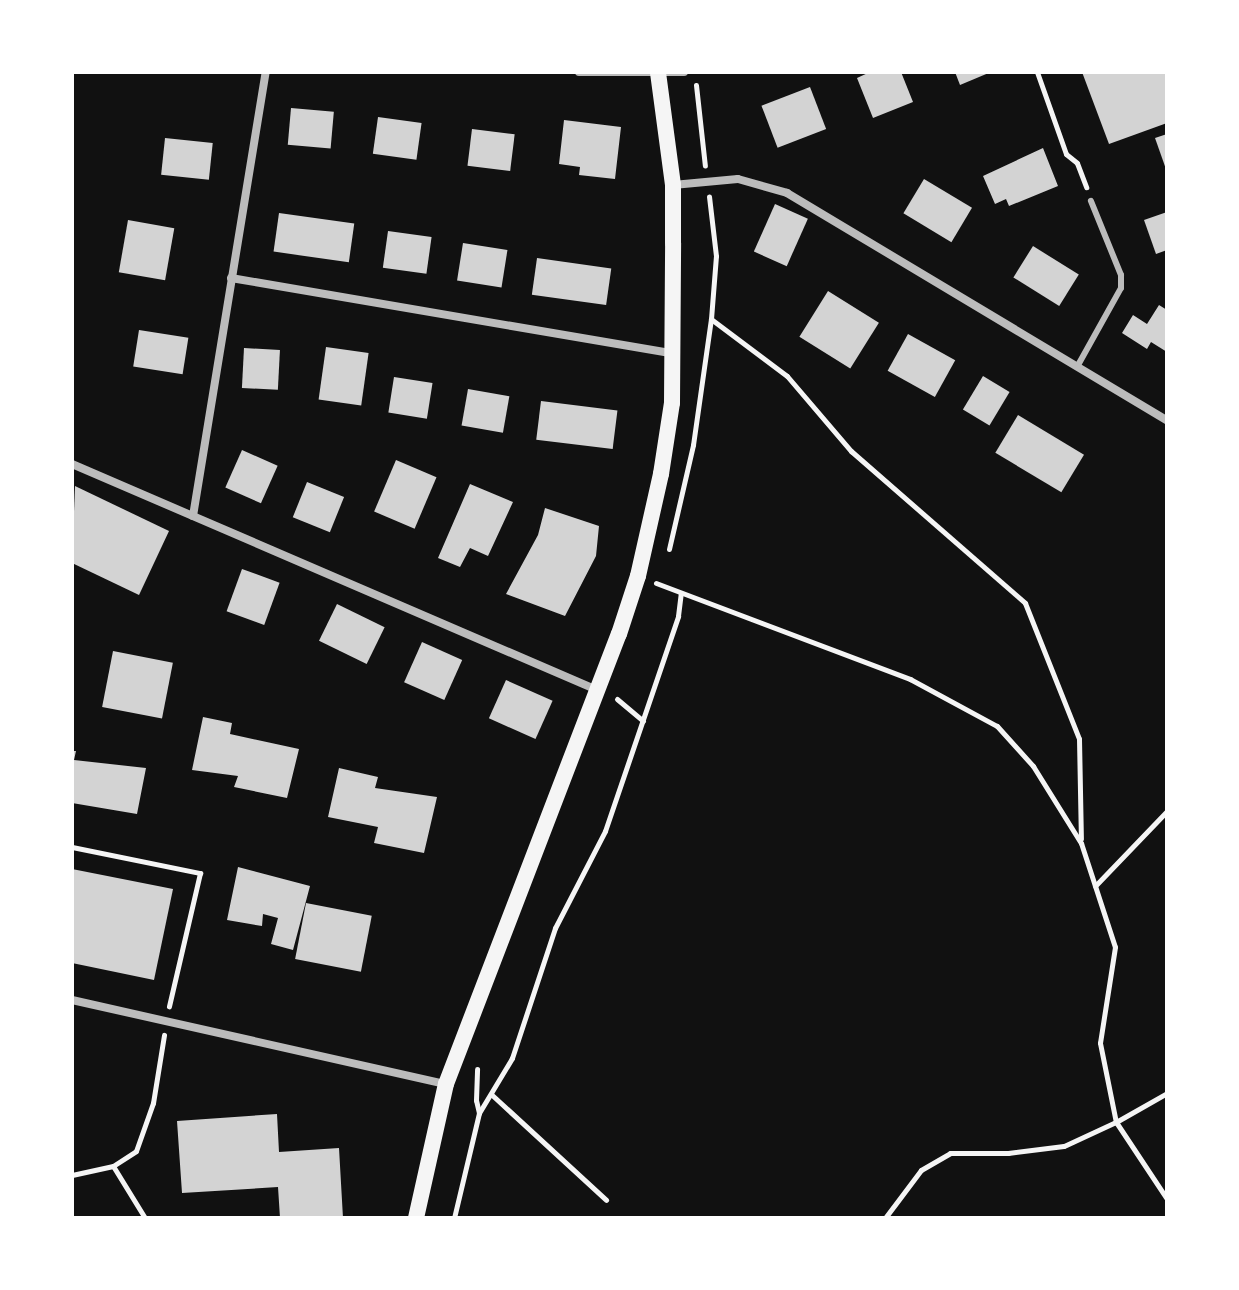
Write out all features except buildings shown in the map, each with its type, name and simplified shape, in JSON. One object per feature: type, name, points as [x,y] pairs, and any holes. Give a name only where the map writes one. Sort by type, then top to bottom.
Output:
[{"type":"main road","points":[[416,1218],[446,1084],[598,690],[638,576],[655,500],[672,403],[673,353],[673,185],[659,72]]},
{"type":"street","points":[[193,516],[266,72]]},
{"type":"street","points":[[579,72],[684,72]]},
{"type":"street","points":[[673,185],[738,179],[787,193],[1167,420]]},
{"type":"street","points":[[231,278],[673,353]]},
{"type":"street","points":[[72,464],[598,690]]},
{"type":"street","points":[[72,1000],[446,1084]]},
{"type":"lane","points":[[1077,367],[1121,288],[1121,275],[1091,201]]},
{"type":"path","points":[[1037,72],[1066,154],[1077,163],[1091,201]]},
{"type":"path","points":[[711,319],[787,376],[851,451],[1025,603],[1079,739],[1081,843]]},
{"type":"path","points":[[658,584],[910,679],[997,726],[1033,766],[1081,843],[1115,947],[1100,1043],[1116,1122],[1167,1199]]},
{"type":"path","points":[[479,1113],[512,1058],[555,928],[605,831],[678,616],[681,593]]},
{"type":"path","points":[[617,699],[643,721]]},
{"type":"path","points":[[1095,886],[1167,811]]},
{"type":"path","points":[[72,847],[200,873],[166,1019],[153,1103],[136,1151],[113,1166],[72,1175]]},
{"type":"path","points":[[885,1218],[921,1170],[950,1153],[1008,1153],[1064,1146],[1116,1122],[1167,1093]]},
{"type":"path","points":[[492,1095],[606,1200]]},
{"type":"path","points":[[113,1166],[145,1218]]}]
